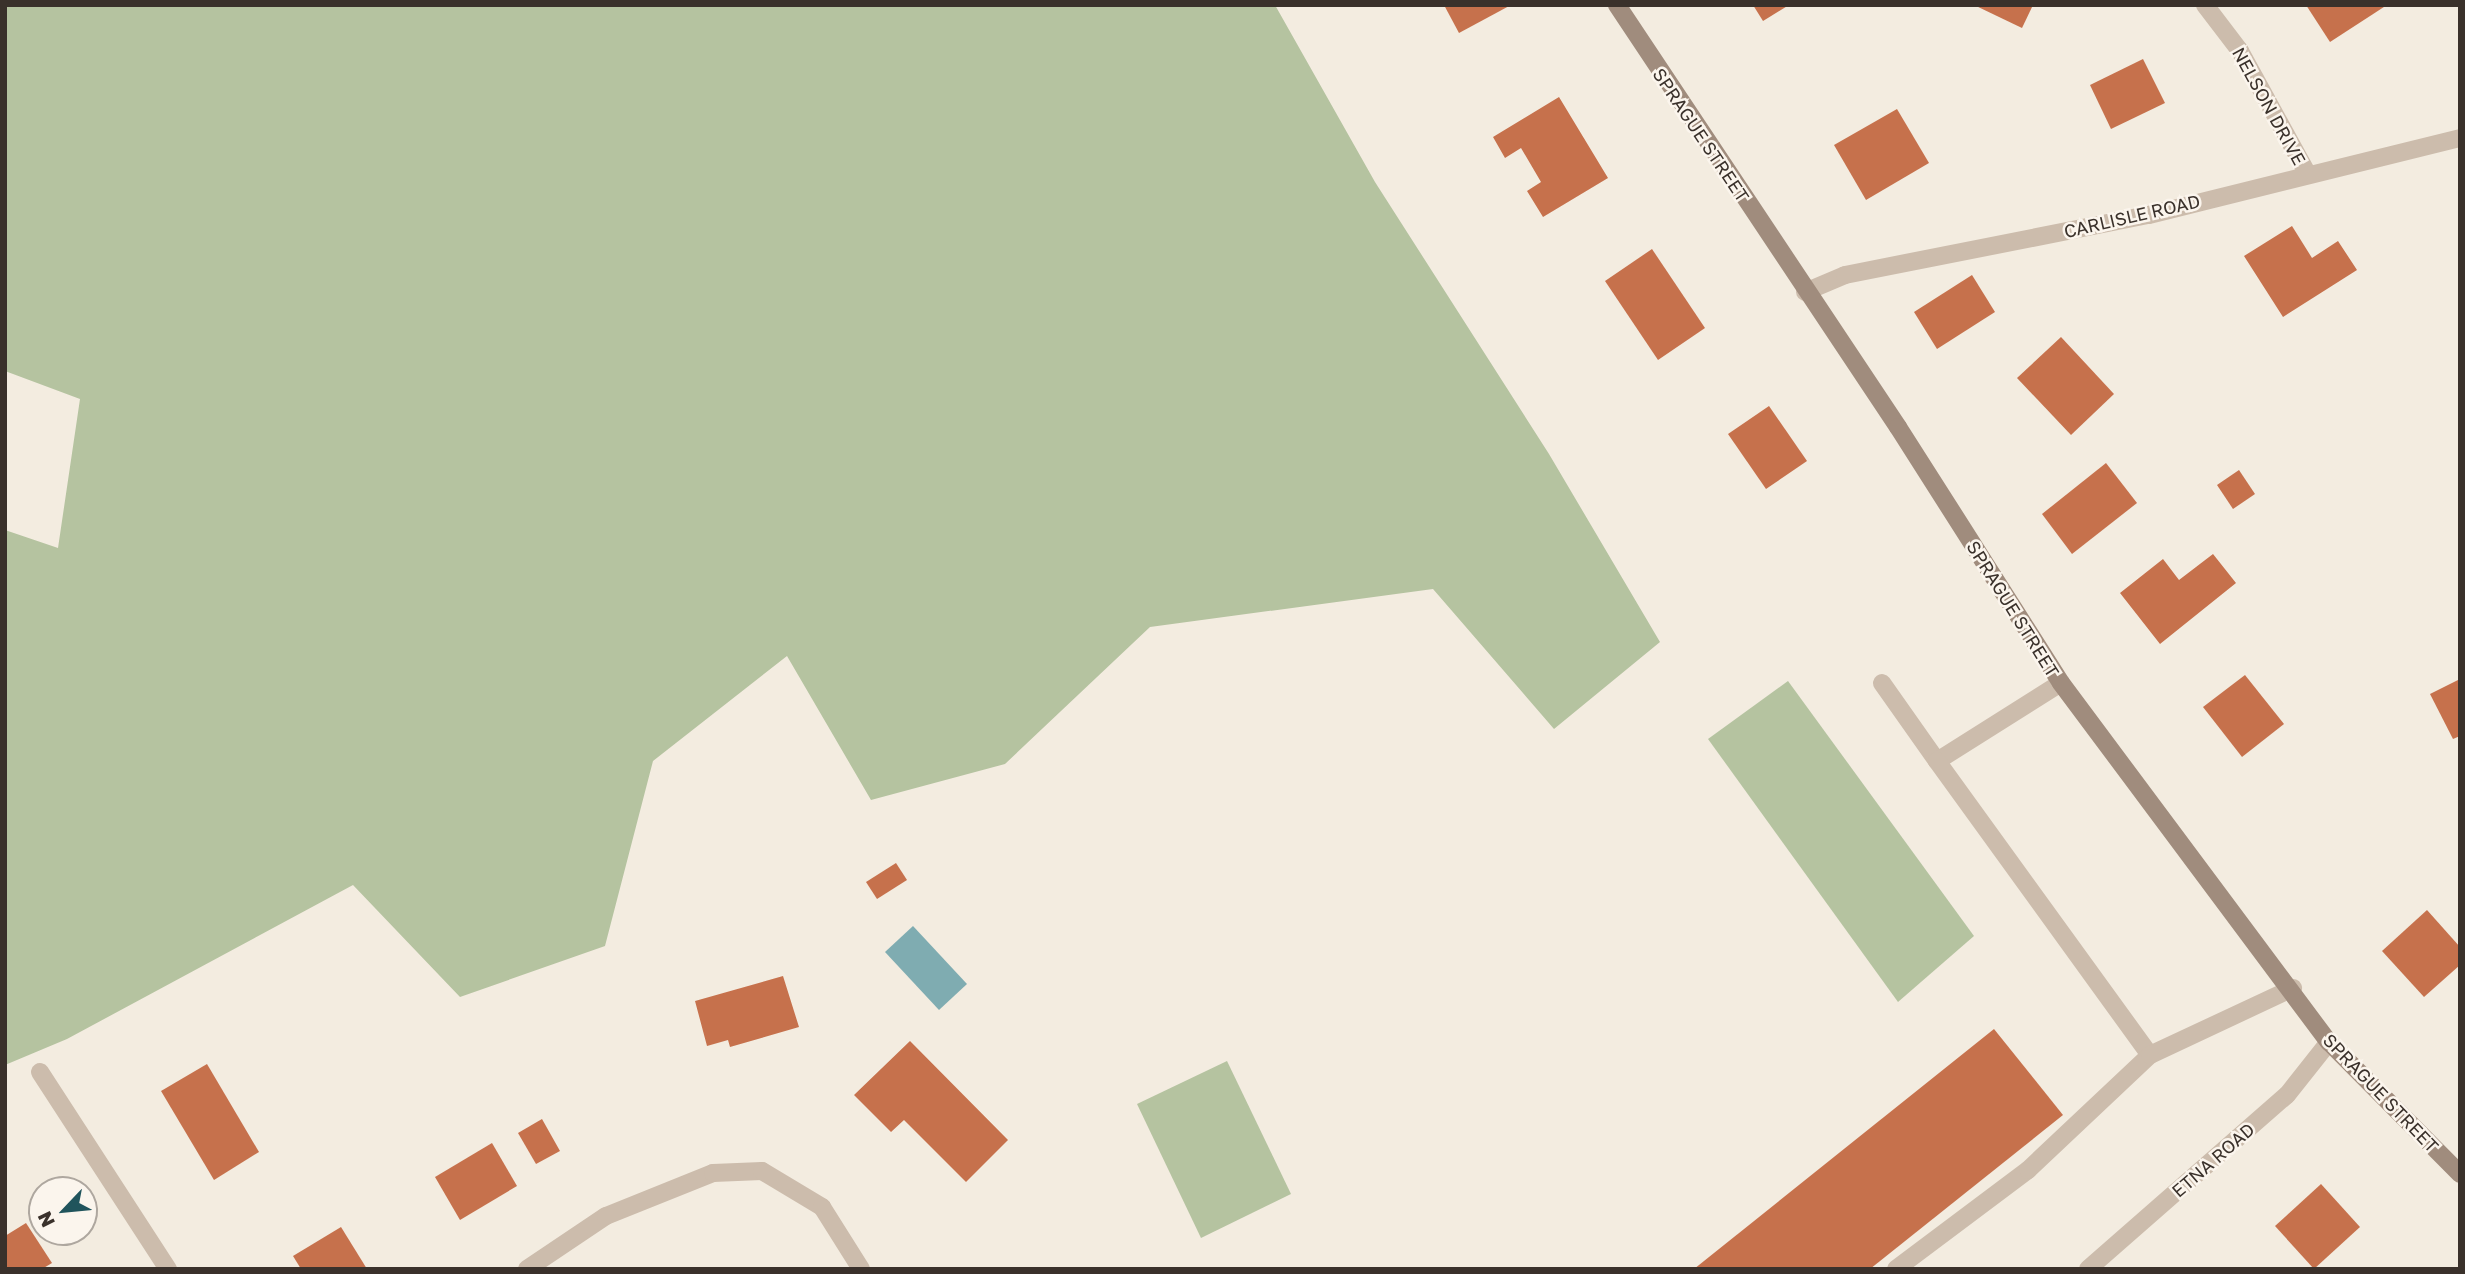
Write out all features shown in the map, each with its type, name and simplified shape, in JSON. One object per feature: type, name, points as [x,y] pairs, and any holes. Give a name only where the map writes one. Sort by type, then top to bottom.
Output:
[{"type":"main road","name":"SPRAGUE STREET","points":[[1617,5],[1805,292],[1898,427],[2061,683],[2293,988],[2329,1042],[2460,1174]]},
{"type":"street","name":"NELSON DRIVE","points":[[2205,5],[2240,51],[2307,173]]},
{"type":"street","name":"CARLISLE ROAD","points":[[1805,292],[1845,275],[2149,215],[2307,173],[2460,138]]},
{"type":"street","points":[[1882,683],[2150,1055]]},
{"type":"street","points":[[1937,761],[2061,683]]},
{"type":"street","points":[[1896,1269],[2028,1170],[2150,1055],[2293,988]]},
{"type":"street","name":"ETNA ROAD","points":[[2088,1269],[2287,1095],[2329,1042]]},
{"type":"street","points":[[40,1072],[169,1269]]},
{"type":"street","points":[[527,1269],[606,1216],[713,1173],[762,1171],[822,1207],[861,1269]]},
{"type":"green space","points":[[5,5],[1275,5],[1375,182],[1549,454],[1660,642],[1554,729],[1433,589],[1150,627],[1005,764],[871,800],[787,656],[653,761],[605,946],[460,997],[353,885],[67,1039],[5,1065],[5,530],[58,548],[80,399],[5,371]]},
{"type":"green space","points":[[1788,681],[1974,936],[1898,1002],[1708,739]]},
{"type":"green space","points":[[1227,1061],[1291,1194],[1201,1238],[1137,1104]]},
{"type":"water","points":[[913,926],[967,984],[939,1010],[885,952]]},
{"type":"building","points":[[1444,5],[1511,5],[1459,33]]},
{"type":"building","points":[[1753,5],[1789,5],[1763,21]]},
{"type":"building","points":[[1974,5],[2033,5],[2022,28]]},
{"type":"building","points":[[2306,5],[2387,5],[2330,42]]},
{"type":"building","points":[[2143,59],[2165,103],[2111,129],[2090,85]]},
{"type":"building","points":[[1559,97],[1608,178],[1543,217],[1527,191],[1541,182],[1521,148],[1505,158],[1493,137]]},
{"type":"building","points":[[1897,109],[1929,163],[1866,200],[1834,145]]},
{"type":"building","points":[[2292,226],[2312,258],[2338,241],[2357,270],[2283,317],[2244,256]]},
{"type":"building","points":[[1652,249],[1705,328],[1658,360],[1605,281]]},
{"type":"building","points":[[1972,275],[1995,312],[1937,349],[1914,312]]},
{"type":"building","points":[[2061,337],[2114,394],[2071,435],[2017,378]]},
{"type":"building","points":[[1769,406],[1807,461],[1766,489],[1728,434]]},
{"type":"building","points":[[2106,463],[2137,503],[2072,554],[2042,514]]},
{"type":"building","points":[[2239,470],[2255,494],[2233,509],[2217,485]]},
{"type":"building","points":[[2213,554],[2236,583],[2160,644],[2120,593],[2163,559],[2179,580]]},
{"type":"building","points":[[2245,675],[2284,724],[2242,757],[2203,707]]},
{"type":"building","points":[[2460,679],[2460,736],[2453,739],[2430,694]]},
{"type":"building","points":[[896,863],[907,880],[877,899],[866,882]]},
{"type":"building","points":[[2427,910],[2460,947],[2460,965],[2424,997],[2382,951]]},
{"type":"building","points":[[783,976],[799,1027],[730,1047],[728,1040],[707,1046],[695,1001]]},
{"type":"building","points":[[1994,1029],[2063,1115],[1870,1269],[1694,1269]]},
{"type":"building","points":[[910,1041],[1008,1140],[966,1182],[904,1120],[891,1132],[854,1095]]},
{"type":"building","points":[[207,1064],[259,1152],[214,1180],[161,1091]]},
{"type":"building","points":[[542,1119],[560,1151],[536,1164],[518,1133]]},
{"type":"building","points":[[492,1143],[517,1186],[460,1220],[435,1177]]},
{"type":"building","points":[[2321,1184],[2360,1227],[2314,1269],[2275,1226]]},
{"type":"building","points":[[26,1223],[28,1246],[41,1246],[52,1263],[42,1269],[5,1269],[5,1236]]},
{"type":"building","points":[[341,1227],[367,1269],[301,1269],[293,1256]]}]
